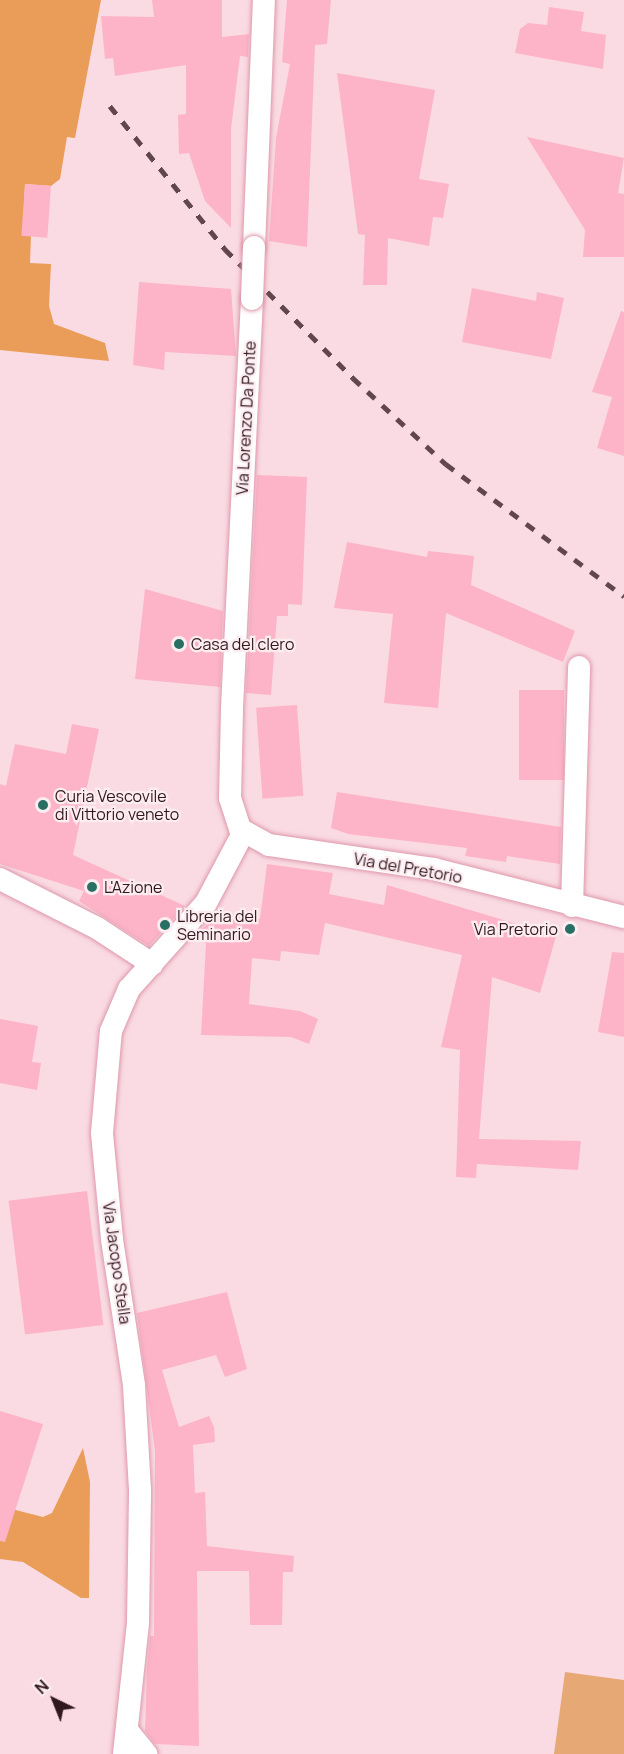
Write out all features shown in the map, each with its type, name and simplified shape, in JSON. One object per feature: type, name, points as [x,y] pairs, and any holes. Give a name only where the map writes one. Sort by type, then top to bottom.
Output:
[{"type":"street","name":"Via Lorenzo Da Ponte","points":[[243,833],[231,807],[231,765],[264,0]]},
{"type":"street","points":[[572,906],[579,667]]},
{"type":"street","name":"Via del Pretorio","points":[[243,833],[269,845],[434,869],[572,906],[624,917]]},
{"type":"street","name":"Via Jacopo Stella","points":[[127,1744],[140,1490],[134,1385],[112,1239],[102,1133],[111,1031],[129,990],[206,903],[243,833]]},
{"type":"street","points":[[0,879],[97,928],[152,964]]},
{"type":"street","points":[[127,1744],[146,1754]]},
{"type":"shaded area","points":[[0,0],[101,0],[75,138],[67,137],[60,179],[51,186],[25,184],[23,235],[31,236],[30,263],[51,264],[49,306],[54,324],[105,343],[109,361],[0,350]]},
{"type":"shaded area","points":[[83,1448],[90,1482],[89,1598],[81,1598],[23,1562],[0,1559],[0,1506],[43,1517],[52,1513]]},
{"type":"shaded area","points":[[565,1672],[624,1680],[624,1754],[554,1754]]},
{"type":"building","points":[[152,0],[222,0],[222,37],[249,34],[248,57],[240,56],[231,129],[231,228],[205,201],[189,153],[179,154],[178,115],[186,114],[186,65],[115,76],[113,58],[105,59],[101,16],[154,17]]},
{"type":"building","points":[[287,0],[331,0],[327,44],[315,45],[307,247],[269,241],[276,138],[290,64],[282,62]]},
{"type":"building","points":[[549,7],[584,12],[581,31],[606,35],[603,69],[515,53],[520,29],[528,23],[547,25]]},
{"type":"building","points":[[337,73],[435,90],[419,179],[449,184],[443,218],[433,217],[429,246],[388,238],[387,285],[363,285],[365,235],[358,234]]},
{"type":"building","points":[[527,137],[624,158],[618,193],[624,194],[624,257],[583,257],[585,230]]},
{"type":"building","points":[[25,184],[51,186],[47,238],[21,236]]},
{"type":"building","points":[[139,282],[231,289],[236,356],[165,352],[164,370],[133,365]]},
{"type":"building","points":[[472,288],[536,301],[537,292],[564,298],[551,359],[462,342]]},
{"type":"building","points":[[621,311],[624,312],[624,456],[597,448],[612,397],[592,392]]},
{"type":"building","points":[[257,475],[307,477],[302,605],[288,604],[288,616],[277,616],[271,695],[246,693]]},
{"type":"building","points":[[347,542],[427,557],[428,551],[474,556],[471,585],[575,631],[563,662],[446,613],[438,708],[384,703],[393,614],[334,608]]},
{"type":"building","name":"Casa del clero","points":[[145,589],[223,611],[220,687],[135,679]]},
{"type":"building","points":[[519,690],[564,690],[564,780],[519,780]]},
{"type":"building","points":[[297,705],[303,796],[262,799],[256,708]]},
{"type":"building","points":[[72,724],[99,729],[73,855],[185,906],[149,946],[79,901],[84,891],[0,864],[0,784],[6,786],[15,744],[66,754]]},
{"type":"building","points":[[337,792],[561,827],[560,864],[507,856],[506,862],[465,856],[467,848],[348,834],[331,828]]},
{"type":"building","points":[[267,864],[333,873],[329,894],[384,905],[387,885],[556,936],[540,993],[492,977],[479,1139],[581,1141],[578,1170],[477,1164],[476,1178],[456,1177],[460,1050],[441,1047],[462,955],[325,923],[319,955],[281,951],[280,961],[252,958],[249,1004],[300,1011],[318,1019],[309,1044],[291,1037],[201,1035],[206,943],[191,940],[218,914],[260,919]]},
{"type":"building","points":[[612,952],[624,953],[624,1037],[598,1032]]},
{"type":"building","points":[[0,1019],[38,1026],[32,1062],[41,1063],[37,1090],[0,1083]]},
{"type":"building","points":[[87,1191],[103,1325],[25,1335],[9,1201]]},
{"type":"building","points":[[227,1292],[247,1369],[225,1377],[216,1355],[162,1370],[179,1427],[209,1416],[214,1427],[215,1442],[193,1445],[195,1493],[205,1492],[207,1546],[294,1556],[293,1572],[283,1572],[282,1625],[250,1625],[249,1571],[197,1571],[199,1746],[155,1744],[145,1731],[150,1636],[154,1636],[155,1451],[137,1313]]},
{"type":"building","points":[[0,1411],[43,1424],[5,1542],[0,1541]]},
{"type":"railway","points":[[110,106],[225,249],[353,378],[446,464],[624,596]]},
{"type":"place","name":"Casa del clero","points":[[179,644]]},
{"type":"place","name":"Curia Vescovile di Vittorio veneto","points":[[43,805]]},
{"type":"place","name":"L'Azione","points":[[92,887]]},
{"type":"place","name":"Libreria del Seminario","points":[[165,925]]},
{"type":"place","name":"Via Pretorio","points":[[570,929]]}]
